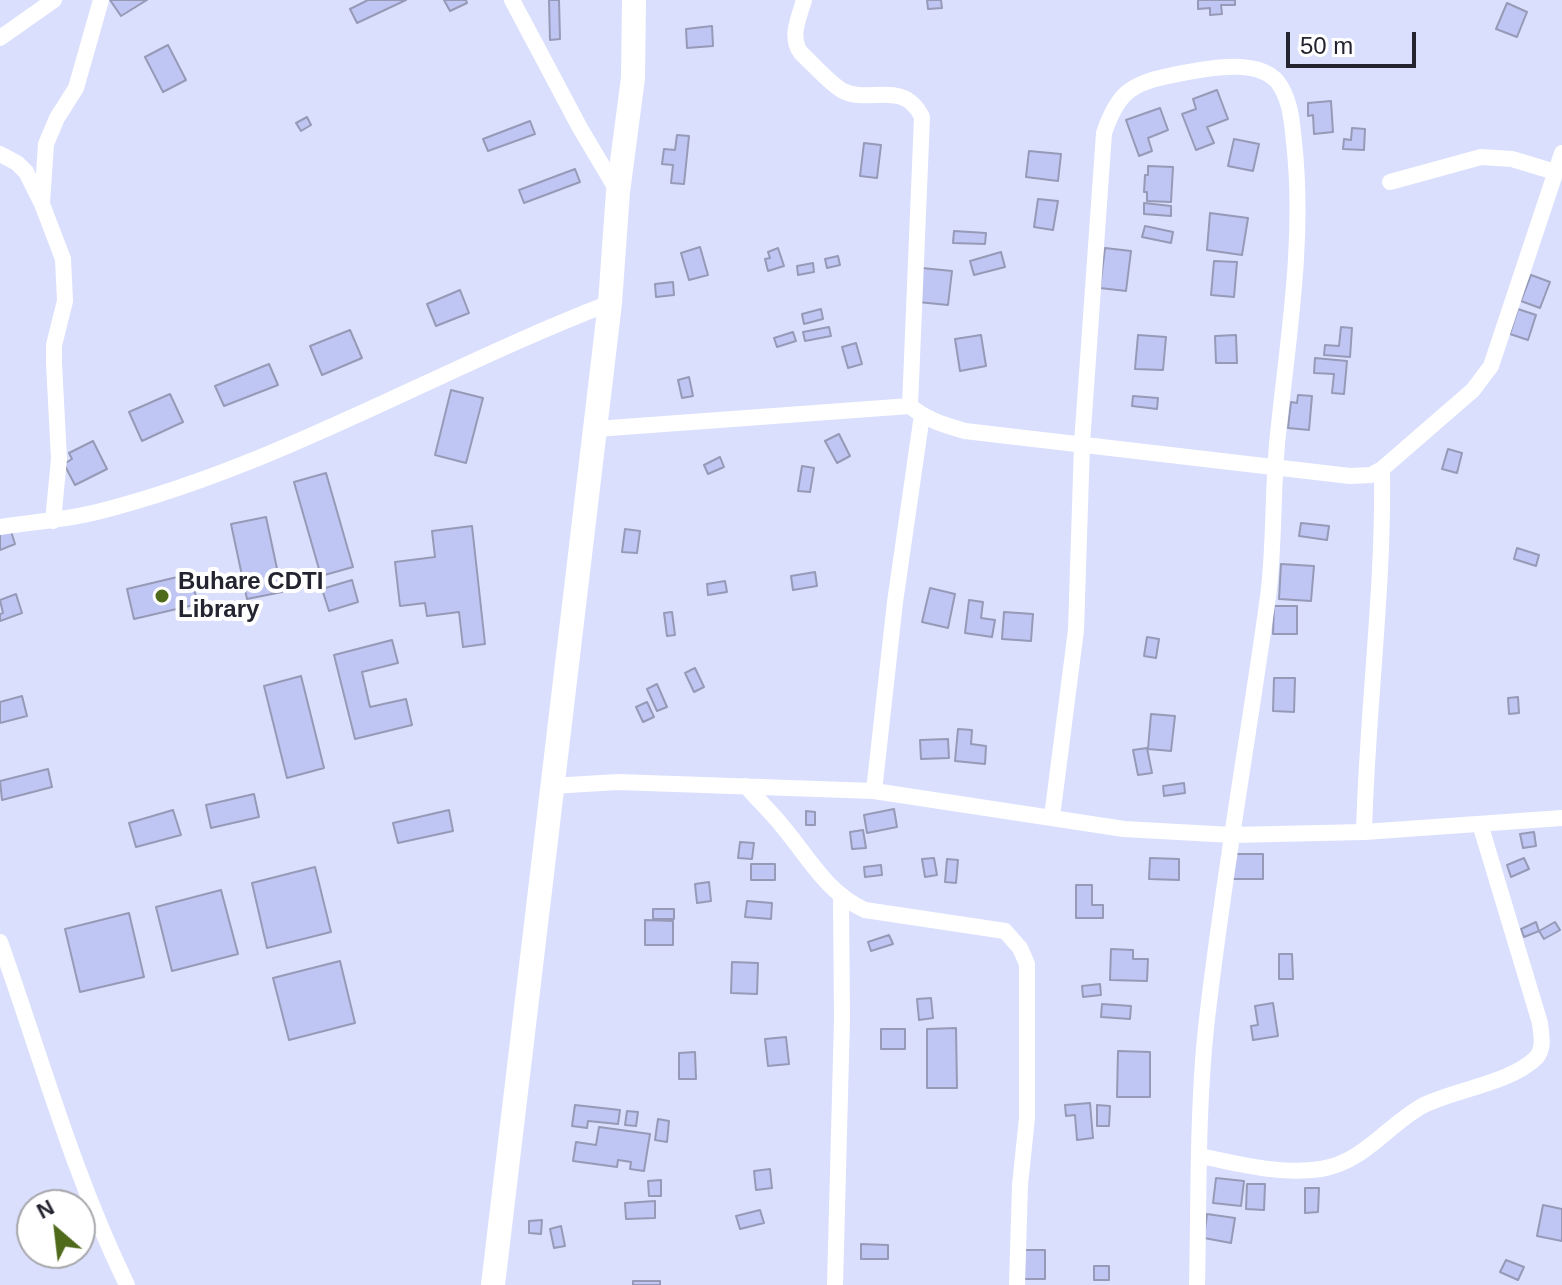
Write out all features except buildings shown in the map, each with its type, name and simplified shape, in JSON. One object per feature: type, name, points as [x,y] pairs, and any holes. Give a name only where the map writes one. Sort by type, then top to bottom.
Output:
[{"type":"main road","points":[[493,1285],[610,303],[618,192],[633,78],[634,0]]},
{"type":"street","points":[[42,204],[46,144],[57,118],[76,88],[101,0]]},
{"type":"street","points":[[512,0],[618,192]]},
{"type":"street","points":[[804,0],[795,33],[796,47],[801,53],[840,89],[848,93],[902,97],[913,104],[922,117],[916,411],[874,791]]},
{"type":"street","points":[[0,38],[42,3]]},
{"type":"street","points":[[1052,817],[1076,630],[1082,444],[1104,133],[1112,110],[1125,92],[1146,81],[1196,71],[1250,67],[1268,72],[1280,84],[1286,98],[1298,174],[1298,235],[1274,468],[1268,593],[1206,1031],[1197,1285]]},
{"type":"street","points":[[596,429],[916,411],[941,425],[965,431],[1274,468],[1350,476],[1371,475],[1382,469],[1473,390],[1491,366],[1562,153]]},
{"type":"street","points":[[0,154],[21,166],[42,204],[59,246],[66,289],[54,345],[59,459],[53,521]]},
{"type":"street","points":[[1390,182],[1481,157],[1512,159],[1555,172]]},
{"type":"street","points":[[0,527],[95,513],[166,492],[266,455],[551,326],[610,303]]},
{"type":"street","points":[[1364,832],[1366,757],[1383,521],[1382,469]]},
{"type":"street","points":[[551,786],[618,782],[874,791],[1124,829],[1232,835],[1364,832],[1562,818]]},
{"type":"street","points":[[746,786],[841,898],[865,910],[1005,931],[1014,939],[1027,964],[1027,1118],[1020,1185],[1017,1285]]},
{"type":"street","points":[[1200,1156],[1280,1172],[1322,1169],[1344,1163],[1421,1107],[1501,1077],[1537,1057],[1542,1046],[1540,1023],[1480,824]]},
{"type":"street","points":[[835,1285],[842,1019],[841,898]]},
{"type":"street","points":[[0,942],[59,1121],[127,1285]]},
{"type":"place","name":"Buhare CDTI Library","points":[[162,596]]}]
